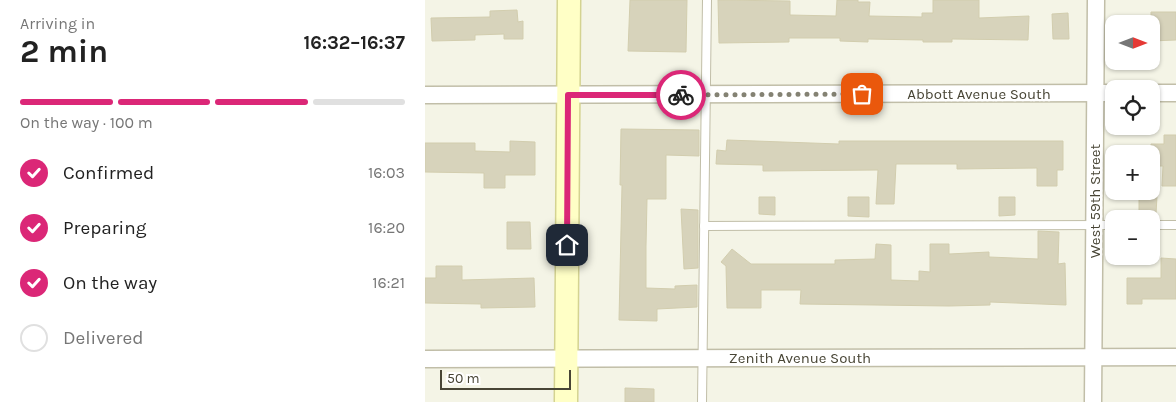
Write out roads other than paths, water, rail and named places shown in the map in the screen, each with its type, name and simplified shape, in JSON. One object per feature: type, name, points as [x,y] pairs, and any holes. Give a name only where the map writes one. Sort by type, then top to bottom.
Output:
[{"type":"street","points":[[566,402],[569,0]]},
{"type":"street","name":"West 59th Street","points":[[1093,402],[1096,0]]},
{"type":"street","name":"Abbott Avenue South","points":[[425,95],[1105,93]]},
{"type":"street","points":[[1160,93],[1176,93]]},
{"type":"street","name":"Zenith Avenue South","points":[[425,359],[1176,357]]},
{"type":"lane","points":[[702,402],[701,358],[707,94],[707,0]]},
{"type":"lane","points":[[704,226],[1105,224]]},
{"type":"lane","points":[[1160,225],[1176,225]]}]
